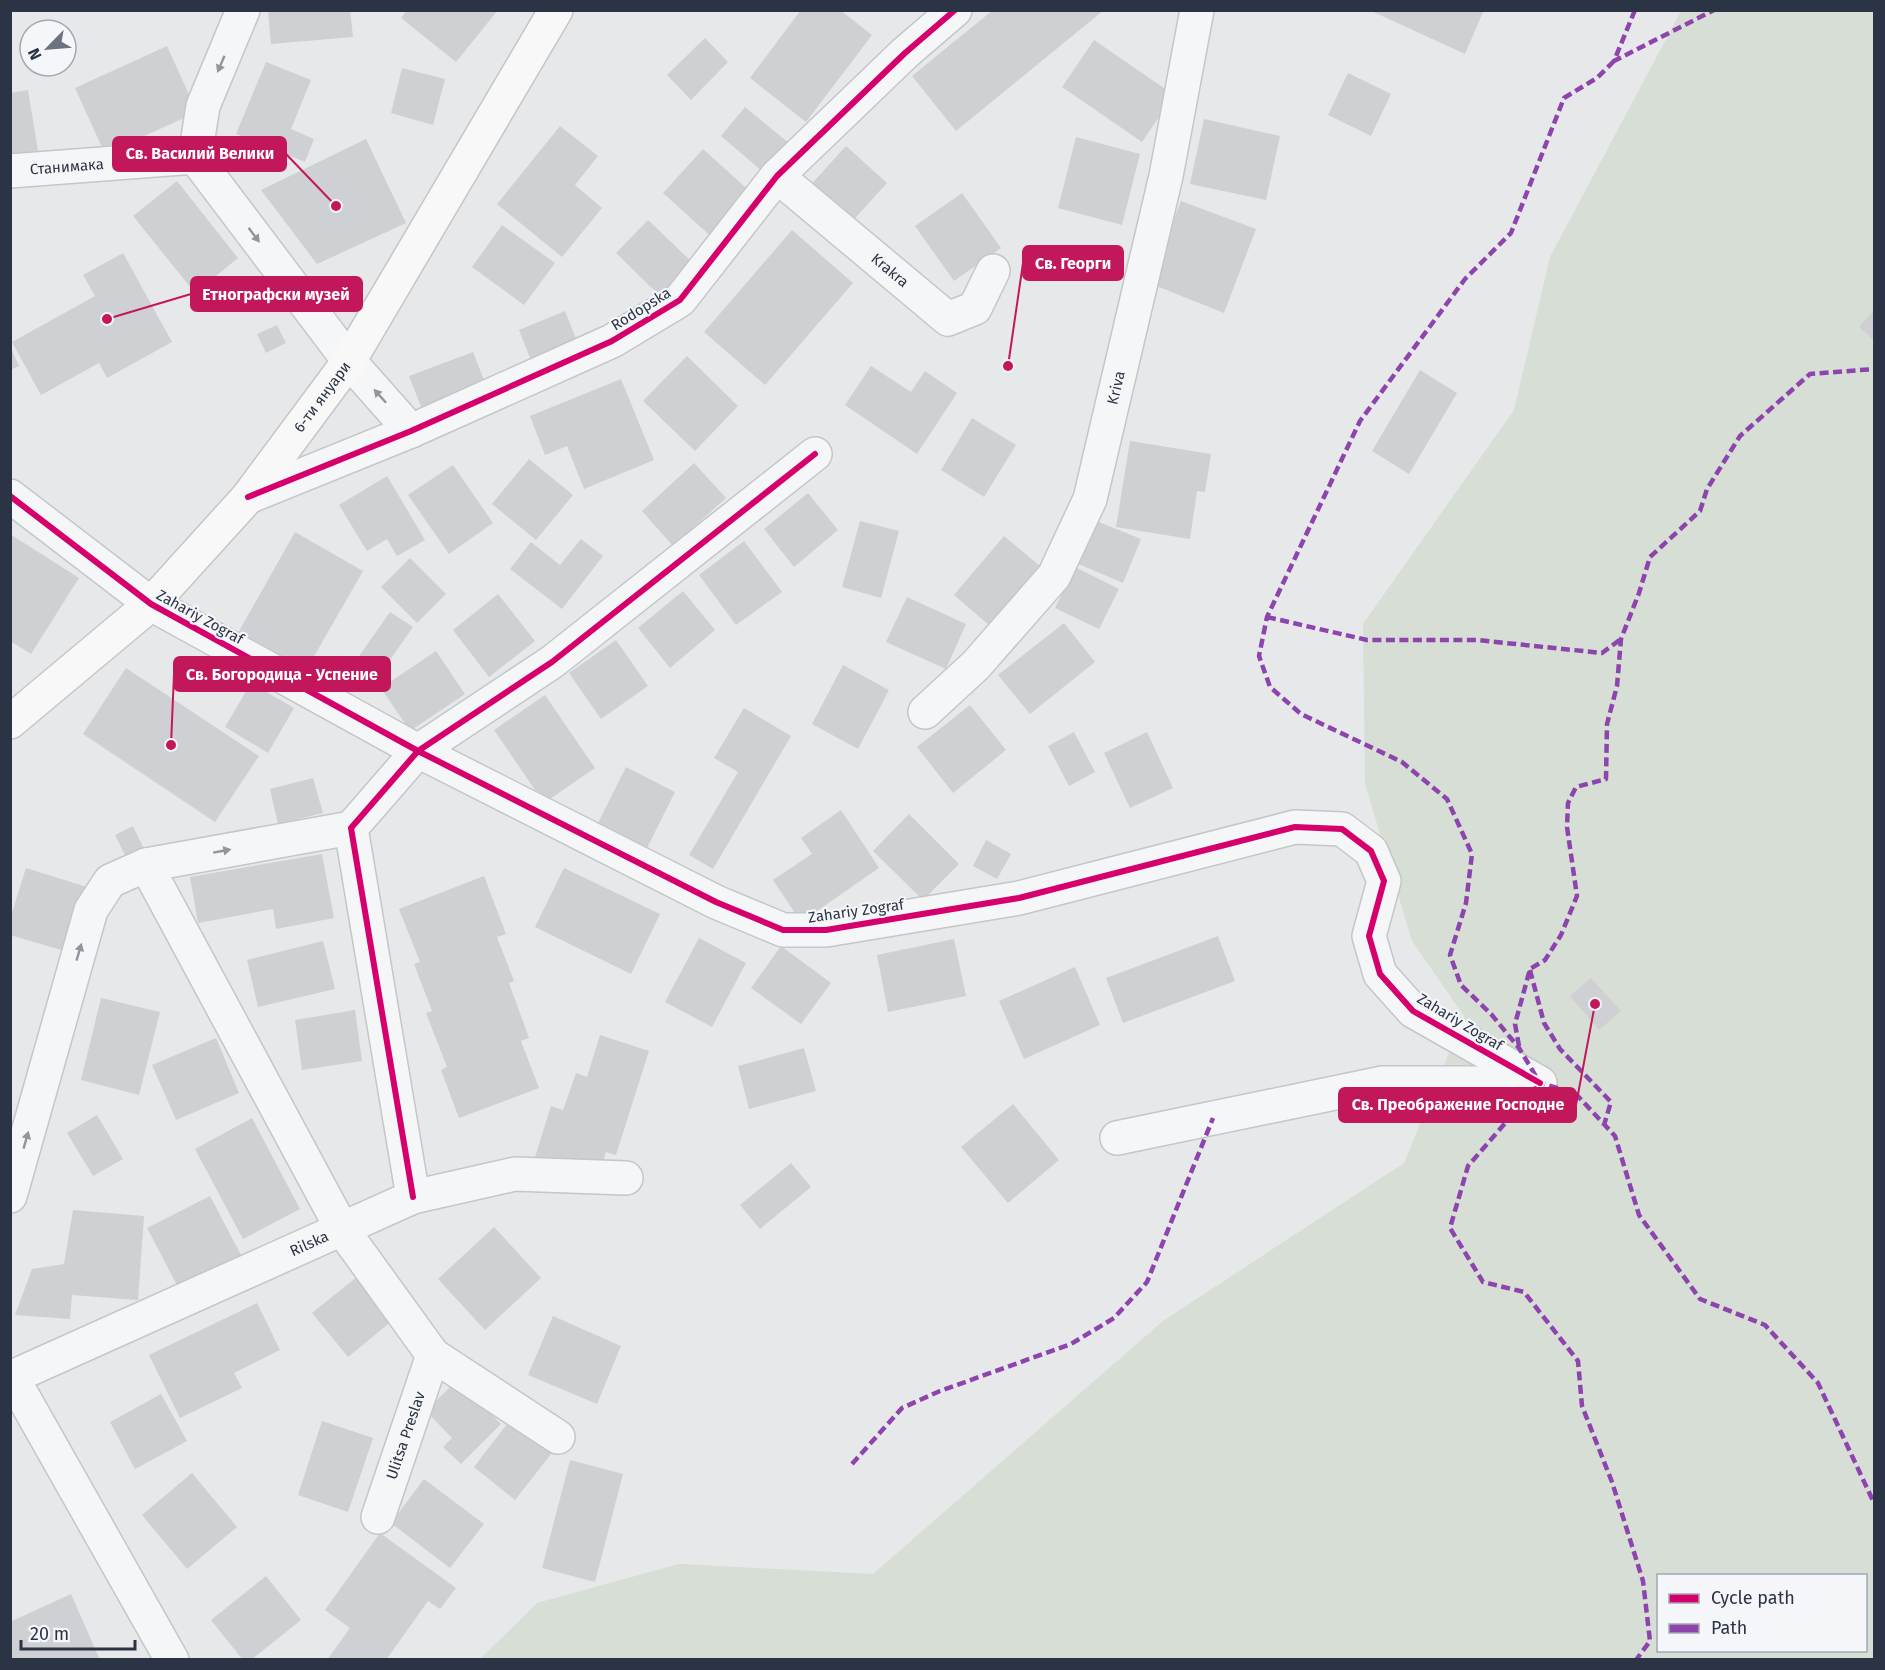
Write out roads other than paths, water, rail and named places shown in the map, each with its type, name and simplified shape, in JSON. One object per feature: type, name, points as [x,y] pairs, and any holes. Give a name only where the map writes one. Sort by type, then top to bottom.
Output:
[{"type":"main road","name":"6-ти януари","points":[[10,723],[151,604],[248,497],[349,361],[556,10]]},
{"type":"street","points":[[243,10],[203,106],[195,157],[349,361],[411,431]]},
{"type":"street","name":"Rodopska","points":[[248,497],[411,431],[612,341],[680,300],[777,176],[905,53],[955,10]]},
{"type":"street","name":"Kriva","points":[[925,712],[976,665],[1054,576],[1090,499],[1166,176],[1197,10]]},
{"type":"street","name":"Станимака","points":[[10,171],[195,157]]},
{"type":"street","name":"Krakra","points":[[777,176],[948,319],[975,308],[993,271]]},
{"type":"street","points":[[10,1196],[91,910],[110,881],[146,865],[351,828],[418,751],[552,662],[815,454]]},
{"type":"street","name":"Zahariy Zograf","points":[[10,496],[151,604],[418,751],[716,902],[783,930],[826,930],[1019,898],[1295,827],[1342,829],[1371,851],[1384,881],[1369,936],[1380,974],[1413,1011],[1540,1083],[1383,1083],[1118,1137]]},
{"type":"street","points":[[351,828],[413,1197]]},
{"type":"street","points":[[146,865],[342,1229],[432,1355],[558,1437]]},
{"type":"street","name":"Rilska","points":[[11,1377],[413,1197],[515,1174],[626,1178]]},
{"type":"street","name":"Ulitsa Preslav","points":[[378,1516],[432,1355]]},
{"type":"street","points":[[11,1377],[172,1659]]},
{"type":"place","name":"Св. Василий Велики","points":[[336,206]]},
{"type":"place","name":"Етнографски музей","points":[[107,319]]},
{"type":"place","name":"Св. Георги","points":[[1008,366]]},
{"type":"place","name":"Св. Богородица - Успение","points":[[171,745]]},
{"type":"place","name":"Св. Преображение Господне","points":[[1595,1004]]}]
